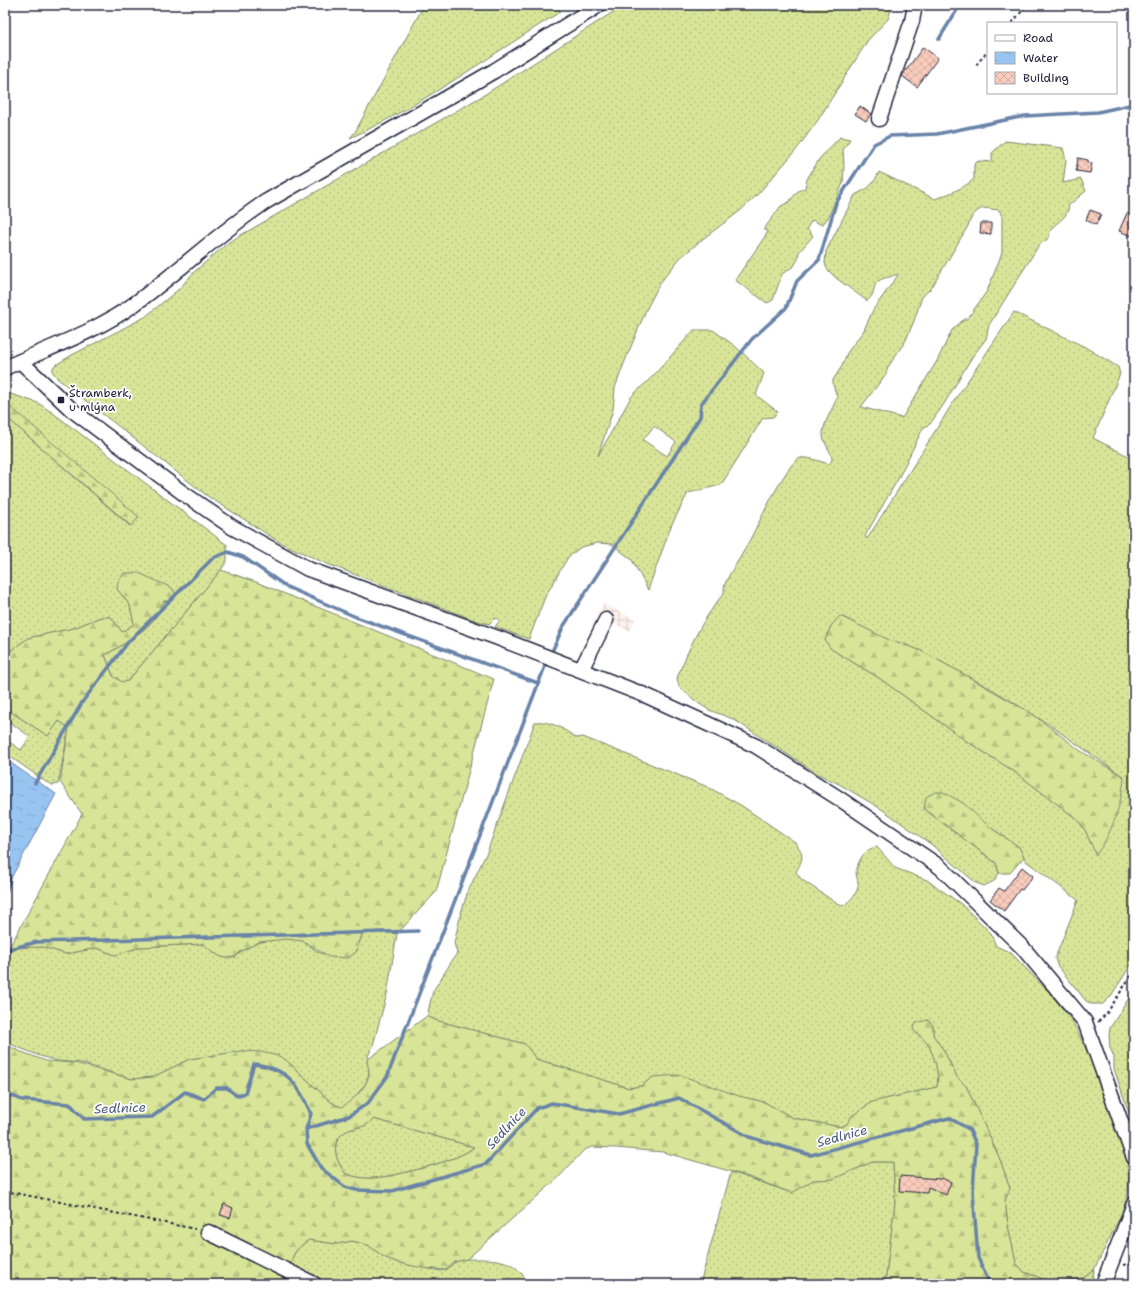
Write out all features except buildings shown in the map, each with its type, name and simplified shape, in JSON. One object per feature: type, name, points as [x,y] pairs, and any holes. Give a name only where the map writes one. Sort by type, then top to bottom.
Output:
[{"type":"street","points":[[5,368],[75,337],[132,306],[237,220],[261,204],[494,71],[599,5]]},
{"type":"street","points":[[879,119],[912,21],[915,5]]},
{"type":"street","points":[[20,361],[72,410],[183,493],[232,526],[308,569],[498,638],[647,696],[756,746],[840,799],[940,866],[1023,948],[1085,1022],[1134,1158]]},
{"type":"street","points":[[581,670],[606,620]]},
{"type":"street","points":[[1103,1284],[1134,1204]]},
{"type":"street","points":[[208,1232],[314,1284]]},
{"type":"path","points":[[1013,22],[1027,5]]},
{"type":"path","points":[[976,64],[987,52]]},
{"type":"path","points":[[1088,1031],[1107,1013],[1134,971]]},
{"type":"path","points":[[5,1191],[208,1232]]},
{"type":"shaded area","points":[[603,604],[635,619],[630,631],[597,616]]},
{"type":"green space","points":[[424,5],[557,5],[560,12],[431,95],[350,138],[355,132]]},
{"type":"green space","points":[[624,5],[886,5],[891,10],[888,19],[868,40],[818,120],[797,149],[757,195],[740,211],[680,258],[660,283],[646,310],[615,388],[613,410],[598,456],[631,397],[654,375],[694,330],[713,330],[735,346],[764,373],[756,395],[778,412],[773,417],[763,418],[721,485],[688,493],[671,526],[648,590],[632,560],[612,544],[597,543],[581,547],[568,557],[545,597],[529,639],[495,627],[500,620],[495,618],[489,624],[477,621],[325,563],[281,543],[206,495],[58,379],[52,371],[54,366],[72,355],[145,317],[179,289],[194,272],[229,242],[484,95]],"holes":[[[654,426],[676,442],[667,456],[643,440]]]},
{"type":"green space","points":[[840,137],[850,139],[843,150],[843,183],[828,218],[822,225],[812,220],[807,228],[813,236],[799,252],[798,259],[794,266],[782,274],[773,300],[767,303],[735,280],[768,232],[764,229],[781,206],[789,202],[798,191],[805,188],[807,179],[820,158]]},
{"type":"green space","points":[[1005,141],[1063,148],[1066,160],[1063,183],[1081,179],[1086,191],[1069,205],[1065,216],[1052,228],[1049,238],[1039,245],[989,325],[986,339],[972,357],[944,404],[930,424],[923,428],[898,479],[865,536],[867,539],[956,398],[1014,312],[1085,347],[1118,367],[1120,374],[1093,438],[1134,459],[1134,960],[1111,996],[1103,1004],[1091,1004],[1086,1001],[1057,965],[1055,958],[1078,900],[1026,861],[1019,847],[991,828],[924,809],[996,863],[999,873],[994,881],[984,886],[976,883],[932,845],[883,810],[839,784],[818,774],[733,719],[709,710],[698,703],[679,687],[677,678],[697,633],[709,612],[724,593],[724,586],[727,579],[743,553],[778,486],[792,464],[801,458],[809,458],[829,464],[832,460],[823,436],[823,431],[837,396],[833,385],[833,380],[842,366],[847,353],[864,330],[873,310],[898,275],[878,281],[871,298],[867,301],[836,278],[827,269],[825,263],[826,251],[855,195],[868,188],[875,180],[879,172],[935,199],[970,183],[974,179],[974,165],[978,161],[992,162],[992,153]],"holes":[[[983,208],[999,210],[1002,216],[1002,253],[987,291],[968,318],[952,330],[937,361],[902,418],[861,407],[886,374],[888,367],[906,340],[922,297],[932,287],[973,215]],[[841,616],[889,641],[904,644],[921,651],[995,691],[1048,724],[1124,777],[1096,854],[1085,830],[1077,819],[1015,772],[965,740],[879,678],[831,649],[825,640],[831,626]]]},
{"type":"green space","points":[[5,392],[38,403],[53,413],[227,545],[227,561],[221,570],[128,681],[122,682],[113,676],[105,655],[126,643],[147,627],[157,615],[164,601],[172,601],[176,595],[117,589],[130,605],[134,624],[122,632],[111,617],[101,617],[74,628],[28,638],[5,655],[5,416],[130,526],[5,403]]},
{"type":"green space","points":[[6,403],[139,517],[131,526],[5,416]]},
{"type":"green space","points":[[221,570],[256,582],[494,679],[436,892],[397,934],[382,931],[363,932],[356,952],[348,958],[329,957],[303,941],[286,939],[259,942],[240,952],[236,957],[226,958],[219,956],[203,944],[140,947],[115,955],[97,948],[66,954],[43,947],[9,948],[82,814],[60,782],[69,728],[59,721],[48,736],[5,708],[5,655],[28,638],[74,628],[101,617],[111,617],[122,632],[134,624],[130,605],[117,589],[118,582],[124,573],[139,573],[172,588],[176,595],[172,601],[164,601],[157,615],[147,627],[126,643],[105,655],[113,676],[122,682],[128,681]]},
{"type":"green space","points":[[840,616],[889,640],[921,651],[960,672],[1031,713],[1081,751],[1124,777],[1121,797],[1115,818],[1107,838],[1096,855],[1085,830],[1077,819],[1015,772],[965,740],[879,678],[831,649],[825,640],[831,626]]},
{"type":"green space","points":[[5,708],[48,736],[59,721],[69,728],[58,784],[53,785],[46,782],[5,753],[5,739],[21,750],[30,737],[10,722],[5,729]]},
{"type":"green space","points":[[535,722],[546,722],[562,728],[576,738],[583,737],[708,787],[742,806],[795,842],[802,854],[800,864],[796,872],[801,879],[839,905],[845,905],[855,895],[858,885],[856,872],[858,863],[866,852],[877,847],[895,868],[927,880],[961,904],[990,932],[996,946],[1011,953],[1049,992],[1073,1022],[1101,1080],[1126,1156],[1129,1173],[1128,1193],[1122,1213],[1094,1270],[1083,1278],[1054,1283],[1024,1272],[1016,1263],[1008,1226],[1005,1200],[1010,1188],[999,1157],[966,1086],[957,1077],[944,1051],[933,1035],[933,1025],[913,1030],[924,1039],[932,1052],[938,1076],[937,1087],[872,1102],[852,1116],[847,1124],[841,1127],[793,1118],[764,1102],[653,1077],[641,1086],[629,1088],[536,1059],[525,1044],[435,1020],[427,1016],[433,991],[457,953],[454,943],[468,891],[487,852]]},
{"type":"green space","points":[[935,792],[943,792],[963,803],[991,828],[1019,847],[1024,857],[1010,873],[999,873],[996,863],[924,809],[926,797]]},
{"type":"green space","points":[[382,931],[397,934],[387,994],[373,1045],[368,1056],[369,1073],[366,1083],[351,1102],[342,1107],[331,1102],[286,1060],[273,1055],[242,1051],[190,1059],[153,1077],[132,1079],[81,1063],[57,1061],[5,1042],[5,948],[43,947],[66,954],[97,948],[115,955],[140,947],[203,944],[219,956],[236,957],[242,951],[258,943],[267,940],[286,938],[303,941],[316,951],[325,954],[338,954],[356,952],[363,932]]},
{"type":"green space","points":[[1134,990],[1134,1127],[1114,1069],[1114,1057],[1110,1048],[1109,1035],[1110,1028]]},
{"type":"green space","points":[[427,1016],[435,1020],[525,1044],[536,1059],[629,1088],[641,1086],[653,1077],[680,1075],[739,1096],[764,1102],[793,1118],[841,1127],[847,1124],[852,1116],[872,1102],[937,1087],[938,1076],[932,1052],[924,1039],[913,1030],[916,1023],[928,1020],[933,1025],[933,1035],[944,1051],[957,1077],[966,1086],[999,1157],[1010,1188],[1005,1200],[1008,1226],[1016,1263],[1024,1272],[1054,1283],[1083,1278],[1094,1270],[1092,1284],[885,1284],[895,1203],[893,1162],[872,1162],[833,1179],[813,1180],[792,1193],[743,1175],[663,1152],[592,1147],[584,1150],[558,1178],[467,1259],[455,1262],[446,1270],[423,1268],[399,1263],[384,1257],[368,1245],[352,1241],[337,1244],[309,1240],[296,1251],[292,1258],[290,1267],[318,1284],[5,1284],[5,1044],[46,1061],[75,1063],[132,1079],[153,1077],[190,1059],[242,1051],[261,1052],[279,1056],[286,1060],[331,1102],[342,1107],[360,1092],[366,1082],[369,1072],[367,1060]],"holes":[[[374,1119],[474,1147],[456,1157],[427,1167],[396,1175],[371,1178],[360,1178],[346,1174],[338,1162],[336,1155],[336,1143],[344,1132],[366,1125]]]},
{"type":"green space","points":[[374,1119],[474,1147],[456,1157],[427,1167],[396,1175],[367,1178],[346,1174],[338,1162],[336,1155],[336,1143],[339,1137],[344,1132],[366,1125]]},
{"type":"green space","points":[[872,1162],[893,1162],[895,1203],[885,1284],[700,1284],[731,1172],[792,1193],[813,1180],[833,1179]]},
{"type":"green space","points":[[309,1240],[337,1244],[352,1241],[368,1245],[384,1257],[399,1263],[441,1271],[462,1260],[484,1259],[506,1262],[524,1276],[528,1284],[318,1284],[290,1267],[292,1258],[296,1251]]},
{"type":"water","points":[[5,759],[56,794],[8,884],[5,882]]},
{"type":"waterway","points":[[939,39],[960,5]]},
{"type":"waterway","points":[[550,656],[563,627],[700,417],[701,404],[752,339],[786,308],[797,281],[819,260],[836,203],[874,144],[890,136],[937,134],[1025,116],[1098,112],[1134,104]]},
{"type":"waterway","points":[[35,783],[83,701],[129,641],[213,558],[228,552],[243,557],[287,587],[356,617],[538,683]]},
{"type":"waterway","points":[[306,1129],[349,1116],[368,1103],[387,1077],[547,661]]},
{"type":"waterway","points":[[5,896],[10,878]]},
{"type":"waterway","points":[[5,950],[37,942],[418,931]]},
{"type":"waterway","name":"Sedlnice","points":[[5,1093],[22,1100],[70,1104],[84,1119],[152,1117],[185,1092],[204,1099],[216,1088],[227,1088],[237,1096],[245,1093],[254,1064],[266,1066],[284,1074],[302,1094],[311,1114],[306,1129],[307,1144],[321,1168],[345,1187],[356,1190],[392,1191],[486,1164],[537,1108],[552,1103],[619,1114],[679,1098],[749,1137],[811,1155],[949,1118],[969,1129],[976,1144],[973,1192],[978,1258],[990,1284]]},
{"type":"waterway","name":"Sedlnice","points":[[1126,1284],[1134,1279]]},
{"type":"place","name":"Štramberk, u mlýna","points":[[61,400]]}]
